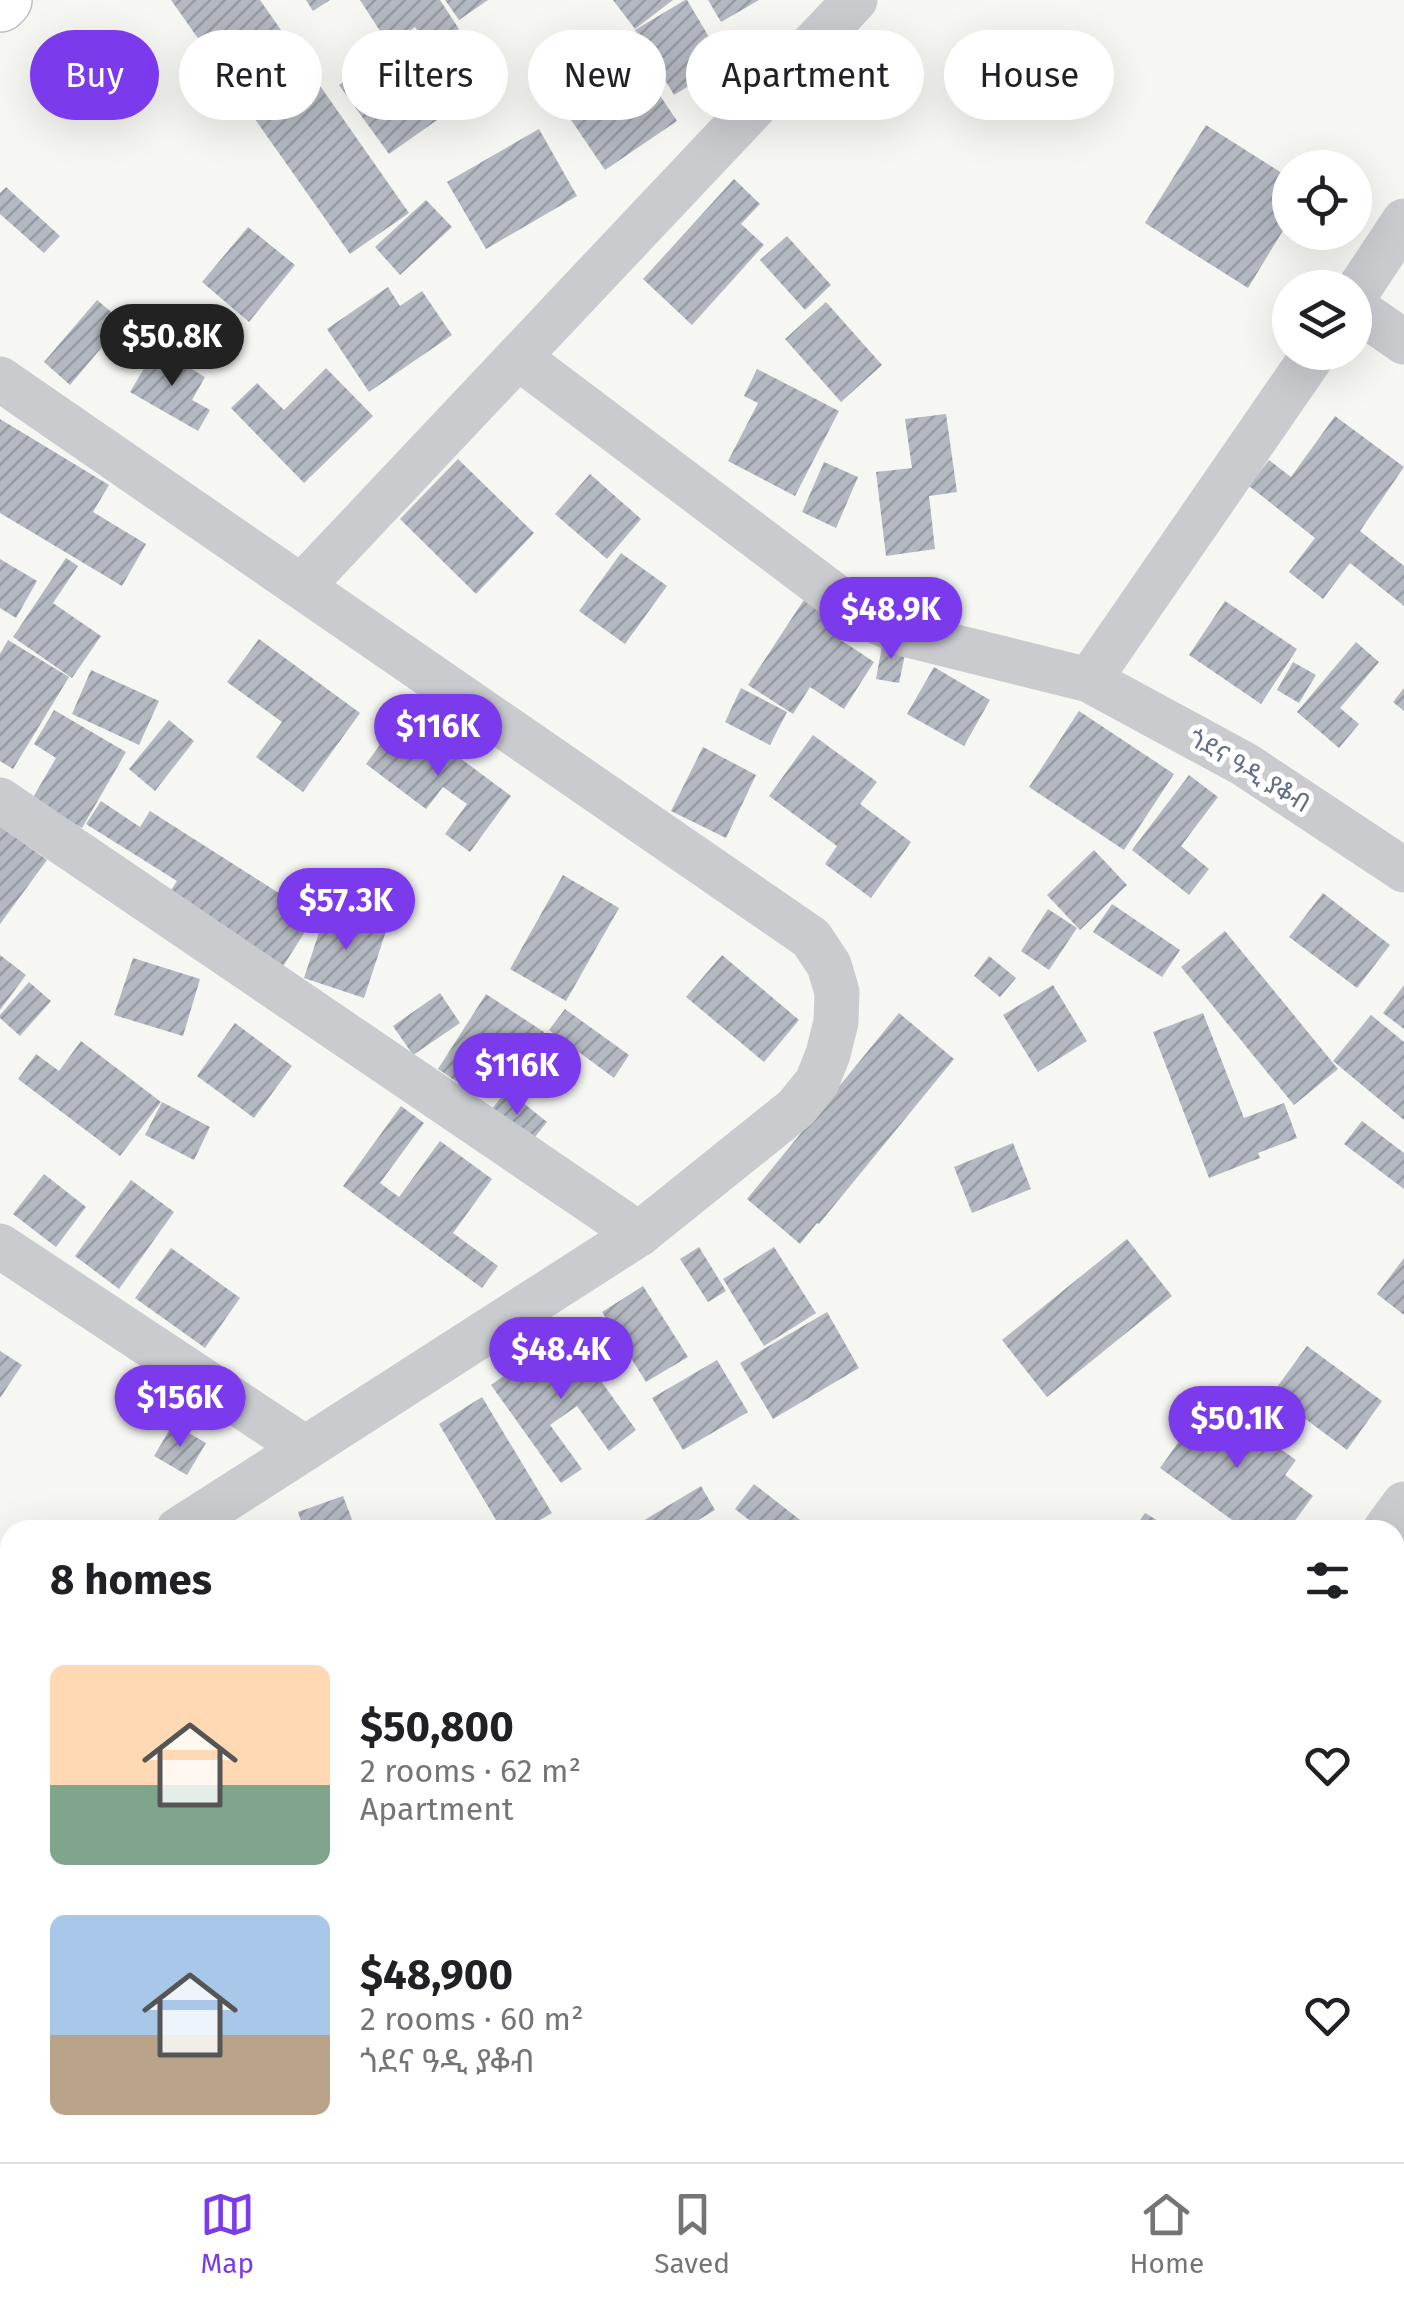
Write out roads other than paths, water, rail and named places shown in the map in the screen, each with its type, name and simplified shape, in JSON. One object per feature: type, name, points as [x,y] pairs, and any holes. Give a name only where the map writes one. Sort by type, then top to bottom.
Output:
[{"type":"street","points":[[302,586],[856,0]]},
{"type":"street","points":[[1372,270],[1404,221]]},
{"type":"street","points":[[1372,320],[1404,342]]},
{"type":"street","name":"ጎደና ዓዲ ያቆብ","points":[[518,358],[858,614],[908,635],[1089,680],[1244,764],[1404,870]]},
{"type":"street","points":[[1089,680],[1304,370]]},
{"type":"street","points":[[0,379],[811,938],[829,965],[836,992],[836,1022],[828,1054],[817,1082],[796,1108],[639,1234],[193,1520]]},
{"type":"street","points":[[0,800],[639,1234]]},
{"type":"street","points":[[0,1246],[305,1448]]}]
